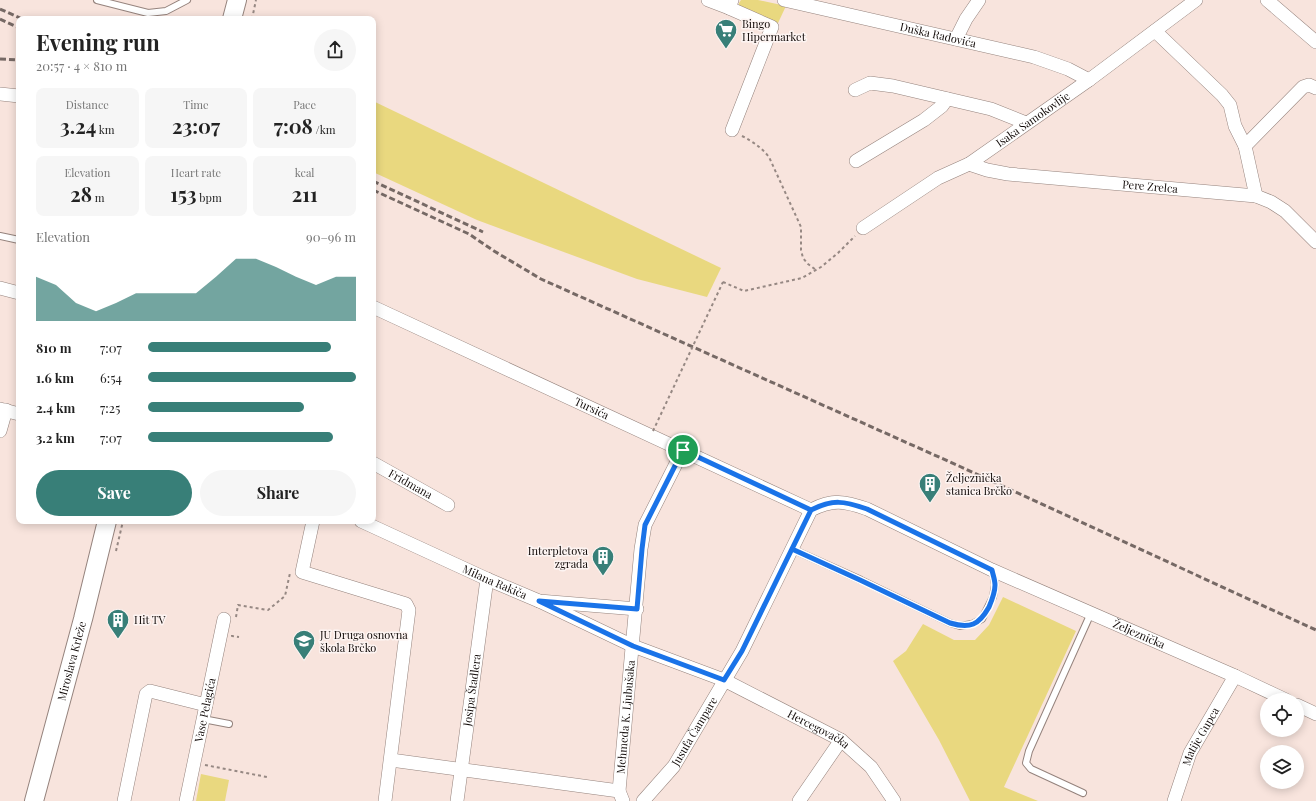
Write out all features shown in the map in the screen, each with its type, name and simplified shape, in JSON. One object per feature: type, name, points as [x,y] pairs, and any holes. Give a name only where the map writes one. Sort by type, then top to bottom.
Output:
[{"type":"main road","points":[[233,16],[237,0]]},
{"type":"main road","name":"Miroslava Krleže","points":[[34,801],[83,619],[106,524]]},
{"type":"street","points":[[708,0],[731,4],[772,26],[732,130]]},
{"type":"street","name":"Duška Radovića","points":[[784,0],[1034,57],[1068,69],[1089,80]]},
{"type":"street","points":[[956,39],[966,19],[979,0]]},
{"type":"street","name":"Isaka Samokovlije","points":[[863,228],[938,178],[969,164],[1089,80],[1196,0]]},
{"type":"street","points":[[1267,0],[1316,42]]},
{"type":"street","points":[[1156,31],[1222,95],[1230,105],[1236,126],[1245,146],[1256,196]]},
{"type":"street","points":[[855,90],[870,83],[893,86],[991,108],[1026,124]]},
{"type":"street","points":[[1245,146],[1303,87],[1309,85],[1316,88]]},
{"type":"street","points":[[0,94],[16,96]]},
{"type":"street","points":[[856,161],[924,120],[942,106],[948,98]]},
{"type":"street","name":"Pere Zrelca","points":[[969,164],[987,170],[1008,174],[1256,196],[1271,202],[1285,211],[1316,242]]},
{"type":"street","points":[[0,288],[16,292]]},
{"type":"street","name":"Tursića","points":[[376,308],[811,510]]},
{"type":"street","points":[[0,431],[3,409],[16,413]]},
{"type":"street","name":"Mehmeda K. Ljubušaka","points":[[621,796],[633,646],[645,525],[683,450]]},
{"type":"street","name":"Fridmana","points":[[376,465],[448,505]]},
{"type":"street","name":"Željeznička","points":[[811,510],[819,506],[840,501],[867,509],[992,570],[1271,693]]},
{"type":"street","name":"Jusufa Čampare","points":[[643,801],[674,766],[742,651],[811,510]]},
{"type":"street","points":[[312,524],[302,572],[406,604],[409,610],[385,801]]},
{"type":"street","name":"Milana Rakiča","points":[[368,524],[487,579],[539,601],[637,609]]},
{"type":"street","name":"Josipa Štadlera","points":[[457,801],[487,579]]},
{"type":"street","name":"Hercegovačka","points":[[539,601],[633,646],[724,680],[841,740],[871,767],[894,801]]},
{"type":"street","name":"Vase Pelagića","points":[[186,801],[224,619]]},
{"type":"street","name":"Matije Gupca","points":[[1174,801],[1190,753],[1235,676]]},
{"type":"street","points":[[124,801],[146,694],[150,691],[206,705]]},
{"type":"street","points":[[1304,708],[1316,714]]},
{"type":"street","points":[[800,801],[841,740]]},
{"type":"street","points":[[391,760],[621,796]]},
{"type":"lane","points":[[97,0],[148,13],[166,11],[187,0]]},
{"type":"lane","points":[[0,236],[16,239]]},
{"type":"lane","points":[[792,549],[950,623],[960,626],[972,624],[982,619],[993,597],[995,585],[992,570]]},
{"type":"lane","points":[[1083,793],[1031,769],[1026,763],[1029,751],[1091,613]]},
{"type":"lane","points":[[204,720],[229,724]]},
{"type":"path","points":[[253,16],[256,0]]},
{"type":"path","points":[[732,130],[758,145],[769,157],[801,227],[801,250],[803,258],[816,270]]},
{"type":"path","points":[[653,431],[723,282],[744,291],[802,278],[816,270],[838,253],[863,228]]},
{"type":"path","points":[[224,619],[235,622],[238,604],[268,610],[285,596],[290,570],[302,572]]},
{"type":"path","points":[[194,764],[267,776]]},
{"type":"shaded area","points":[[741,0],[758,0],[786,6],[778,23],[739,8],[739,3]]},
{"type":"shaded area","points":[[376,102],[721,268],[707,297],[637,279],[477,220],[376,173]]},
{"type":"shaded area","points":[[1003,597],[1076,631],[1004,787],[1038,801],[970,801],[939,740],[893,661],[906,651],[923,624],[954,640],[975,640],[989,625]]},
{"type":"shaded area","points":[[201,774],[229,780],[225,801],[196,801]]},
{"type":"railway","points":[[0,9],[16,16]]},
{"type":"railway","points":[[0,19],[16,27]]},
{"type":"railway","points":[[0,59],[16,60]]},
{"type":"railway","points":[[376,182],[483,232]]},
{"type":"railway","points":[[376,191],[469,234],[541,279],[959,466],[1316,630]]},
{"type":"place","name":"Bingo Hipermarket","points":[[726,50]]},
{"type":"place","name":"Željeznička stanica Brčko","points":[[930,504]]},
{"type":"place","name":"Interpletova zgrada","points":[[603,576]]},
{"type":"place","name":"Hit TV","points":[[118,640]]},
{"type":"place","name":"JU Druga osnovna škola Brčko","points":[[304,660]]},
{"type":"route","points":[[683,450],[645,525],[637,609],[539,601],[633,646],[724,680],[742,651],[811,510],[828,503],[840,501],[867,509],[992,570],[995,585],[993,597],[989,606],[982,619],[972,624],[960,626],[950,623],[792,549],[811,510],[683,450]]}]
